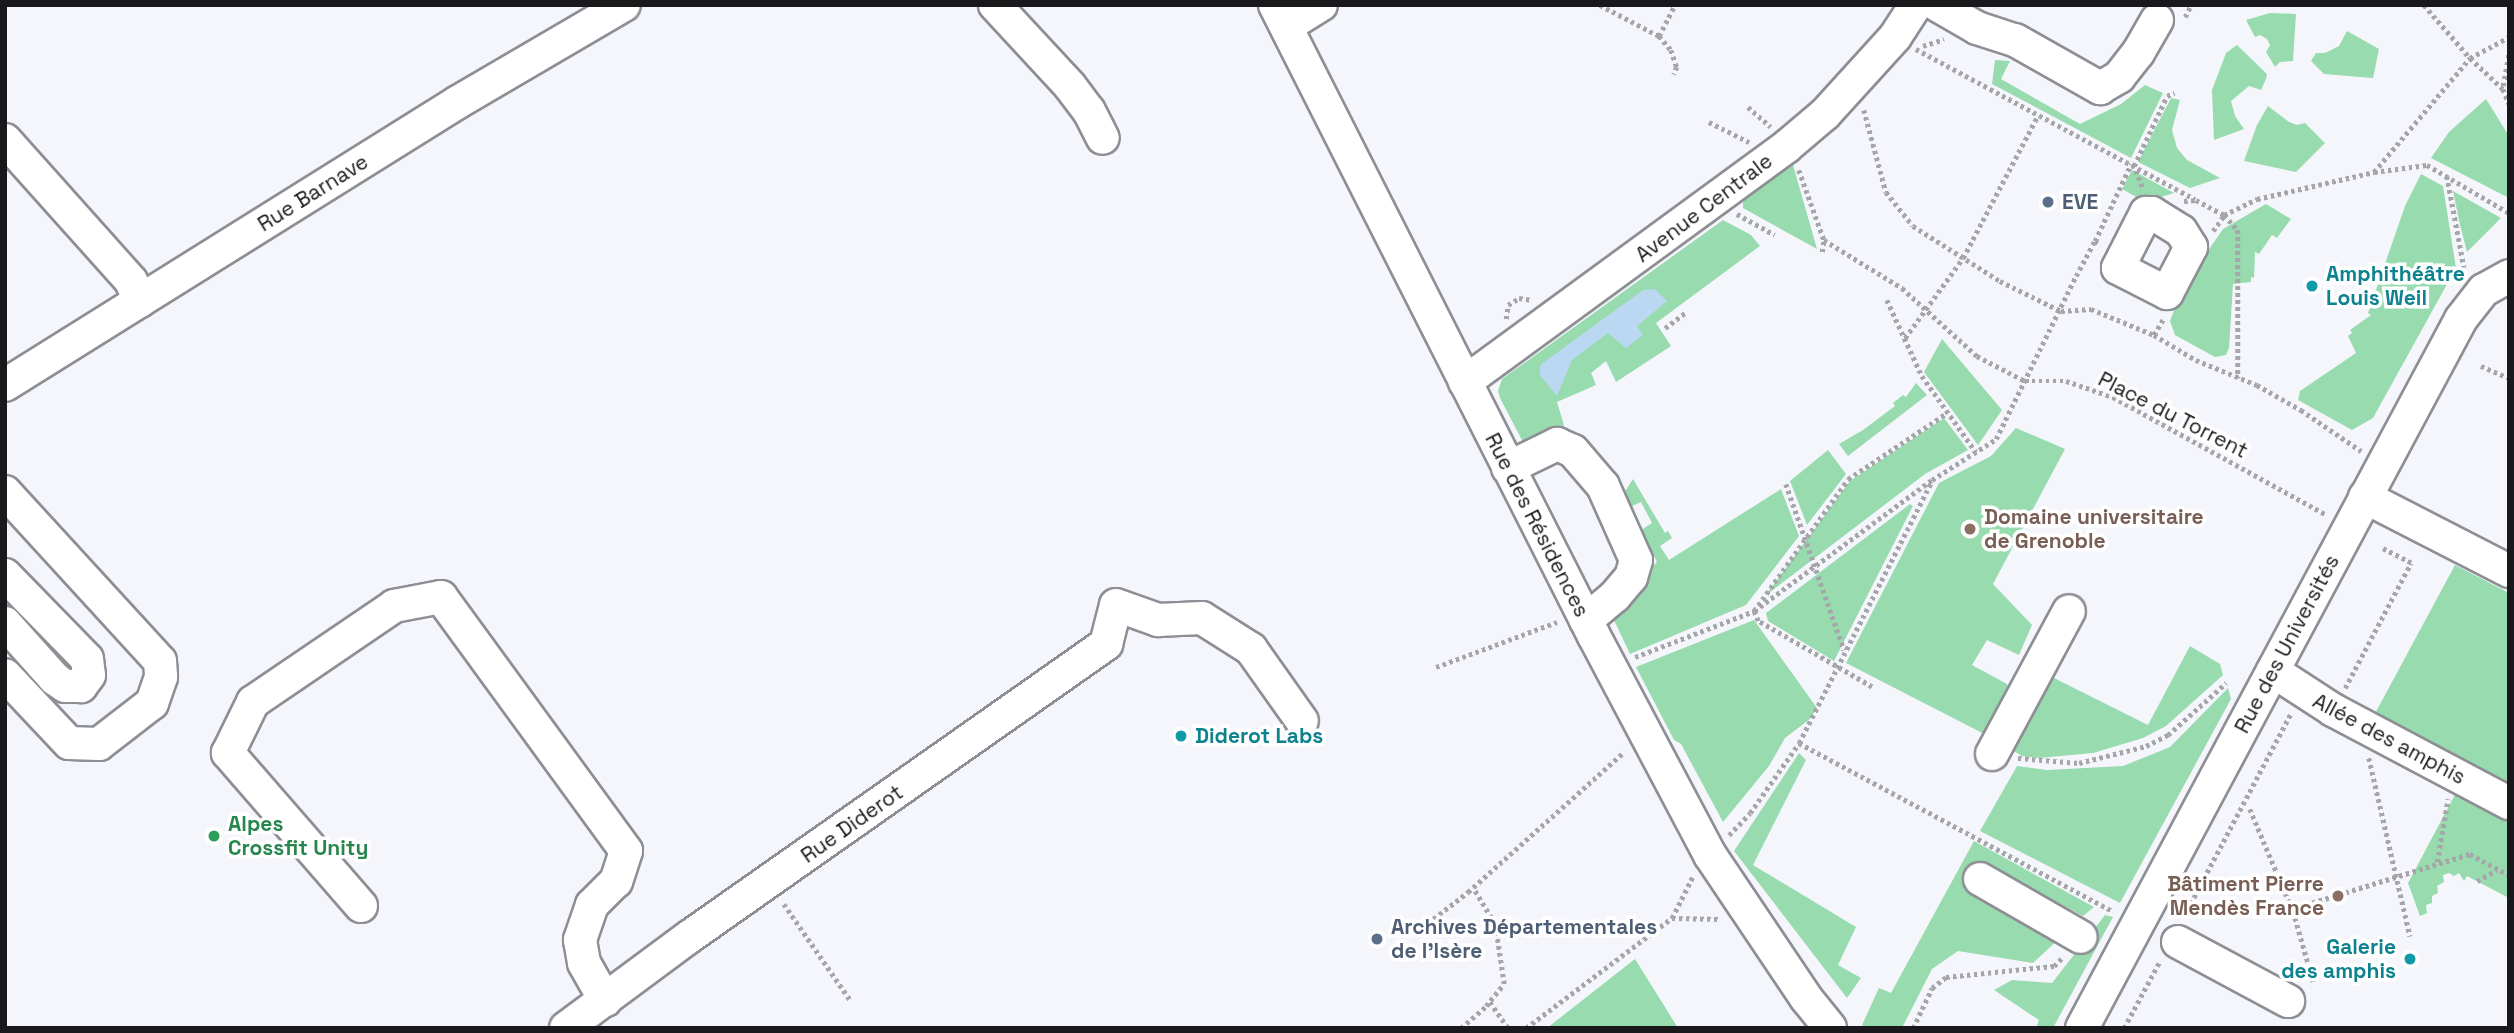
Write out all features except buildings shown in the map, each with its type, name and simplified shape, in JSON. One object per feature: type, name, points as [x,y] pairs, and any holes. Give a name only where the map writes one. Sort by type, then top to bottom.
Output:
[{"type":"street","points":[[995,5],[1070,86],[1090,111],[1103,138]]},
{"type":"street","points":[[1281,16],[1321,5]]},
{"type":"street","name":"Avenue Centrale","points":[[1465,382],[1786,147],[1825,114],[1895,37],[1916,5]]},
{"type":"street","points":[[1937,5],[1977,28],[2015,40],[2100,88],[2119,77],[2138,53],[2157,20]]},
{"type":"street","name":"Rue Barnave","points":[[5,385],[458,102],[620,6]]},
{"type":"street","name":"Rue des Résidences","points":[[1281,16],[1508,468],[1571,621],[1710,855],[1806,999],[1830,1028]]},
{"type":"street","points":[[5,140],[131,281],[140,301]]},
{"type":"street","name":"Rue des Universités","points":[[2082,1028],[2461,319],[2484,290],[2509,276]]},
{"type":"street","points":[[1508,468],[1557,444],[1573,451],[1603,486],[1636,560],[1631,577],[1615,596],[1571,621]]},
{"type":"street","points":[[5,492],[160,661],[162,677],[152,703],[99,744],[69,743],[5,675]]},
{"type":"street","points":[[2365,497],[2509,571]]},
{"type":"street","points":[[5,575],[87,659],[89,675],[81,686],[65,686],[5,623]]},
{"type":"street","points":[[360,906],[228,753],[253,702],[394,606],[441,597],[626,851],[616,881],[592,905],[580,940],[584,963],[605,1000]]},
{"type":"street","name":"Rue Diderot","points":[[566,1028],[689,937],[1105,644],[1116,605],[1158,620],[1202,618],[1251,649],[1301,721]]},
{"type":"street","points":[[1992,754],[2069,611]]},
{"type":"street","name":"Allée des amphis","points":[[2273,671],[2362,727],[2509,803]]},
{"type":"street","points":[[1979,879],[2081,937]]},
{"type":"street","points":[[2174,940],[2288,1001]]},
{"type":"path","points":[[1600,5],[1659,36],[1671,50],[1677,67],[1674,74]]},
{"type":"path","points":[[1659,36],[1675,5]]},
{"type":"path","points":[[2424,5],[2470,58],[2503,89],[2509,104]]},
{"type":"path","points":[[2374,172],[2470,58],[2509,37]]},
{"type":"path","points":[[1916,48],[2196,200]]},
{"type":"path","points":[[2503,89],[2509,55]]},
{"type":"path","points":[[2095,241],[2167,96],[2174,93]]},
{"type":"path","points":[[1863,105],[1872,151],[1885,192],[1913,226],[2000,281],[2061,311],[2091,309],[2154,335],[2196,360],[2257,385],[2301,410],[2367,456]]},
{"type":"path","points":[[1748,107],[1774,130]]},
{"type":"path","points":[[1905,338],[1963,258],[2038,115]]},
{"type":"path","points":[[1709,122],[1755,145]]},
{"type":"path","points":[[1795,159],[1824,240],[1822,252]]},
{"type":"path","points":[[2211,233],[2224,215],[2257,199],[2374,172],[2427,165],[2509,213]]},
{"type":"path","points":[[2447,176],[2464,267]]},
{"type":"path","points":[[1729,210],[1774,235]]},
{"type":"path","name":"Place du Torrent","points":[[1824,240],[1925,309],[1977,356],[2025,380],[2066,381],[2113,397],[2334,519]]},
{"type":"path","points":[[1888,300],[1922,376],[1976,452]]},
{"type":"path","points":[[1626,661],[1754,611],[1932,481],[1996,439],[2061,311]]},
{"type":"path","points":[[1665,328],[1686,312]]},
{"type":"path","points":[[2154,335],[2166,314]]},
{"type":"path","points":[[2481,366],[2509,378]]},
{"type":"path","points":[[1754,611],[1848,479],[1947,413]]},
{"type":"path","points":[[1526,1028],[1672,918],[1694,875],[1750,813],[1799,743],[1932,481]]},
{"type":"path","points":[[1786,484],[1844,650]]},
{"type":"path","points":[[2333,710],[2411,563],[2382,548]]},
{"type":"path","points":[[1754,611],[1758,621],[1872,687]]},
{"type":"path","points":[[1437,667],[1571,621]]},
{"type":"path","points":[[1992,754],[2043,763],[2079,764],[2114,757],[2168,735],[2226,683]]},
{"type":"path","name":"Rue des Universités","points":[[2124,1028],[2174,940],[2302,691]]},
{"type":"path","points":[[2362,727],[2410,936]]},
{"type":"path","points":[[1799,743],[2118,915]]},
{"type":"path","points":[[1428,923],[1473,888],[1624,752]]},
{"type":"path","points":[[2437,863],[2453,774]]},
{"type":"path","points":[[2250,809],[2292,909],[2313,982]]},
{"type":"path","points":[[2292,909],[2470,854],[2509,875]]},
{"type":"path","points":[[2477,881],[2498,869]]},
{"type":"path","points":[[1461,1028],[1490,1002],[1504,984],[1495,923],[1473,888]]},
{"type":"path","points":[[781,900],[851,1000]]},
{"type":"path","points":[[1672,918],[1724,919]]},
{"type":"path","points":[[1913,1028],[1933,988],[1946,977],[1982,975]]},
{"type":"path","points":[[1490,1002],[1508,1028]]},
{"type":"green space","points":[[2270,13],[2296,14],[2293,61],[2280,62],[2275,67],[2266,52],[2270,45],[2267,39],[2260,35],[2255,37],[2246,20]]},
{"type":"green space","points":[[2347,31],[2379,49],[2373,78],[2324,74],[2311,61],[2316,53],[2325,53],[2339,46]]},
{"type":"green space","points":[[2237,45],[2267,74],[2266,79],[2261,90],[2249,86],[2231,101],[2235,116],[2244,129],[2214,140],[2212,90],[2226,53]]},
{"type":"green space","points":[[1995,60],[2010,61],[2001,79],[2080,124],[2121,104],[2145,85],[2163,93],[2131,158],[1992,84]]},
{"type":"green space","points":[[2171,98],[2180,100],[2172,130],[2177,148],[2187,160],[2220,178],[2190,188],[2138,162]]},
{"type":"green space","points":[[2486,99],[2509,136],[2509,198],[2431,158],[2449,132]]},
{"type":"green space","points":[[2268,106],[2289,122],[2297,125],[2305,123],[2325,143],[2296,172],[2244,161],[2257,125]]},
{"type":"green space","points":[[1789,163],[1793,165],[1817,249],[1743,208],[1743,199]]},
{"type":"green space","points":[[2132,170],[2174,193],[2145,202],[2122,189]]},
{"type":"green space","points":[[2421,174],[2443,186],[2456,268],[2373,418],[2352,430],[2298,400],[2300,391],[2356,353],[2348,336],[2352,333],[2350,330],[2371,315],[2368,313],[2405,206]]},
{"type":"green space","points":[[2453,191],[2501,218],[2467,252],[2460,225]]},
{"type":"green space","points":[[2266,204],[2291,219],[2277,238],[2272,235],[2259,254],[2255,252],[2254,278],[2251,277],[2251,282],[2233,284],[2229,348],[2226,355],[2215,357],[2175,335],[2170,321],[2192,274],[2223,229]]},
{"type":"green space","points":[[1723,220],[1751,235],[1760,246],[1656,323],[1671,346],[1616,382],[1606,361],[1591,373],[1596,385],[1557,402],[1564,425],[1556,434],[1524,444],[1500,398],[1498,391],[1502,379]]},
{"type":"green space","points":[[1942,339],[2002,410],[1978,445],[1924,372]]},
{"type":"green space","points":[[1916,383],[1927,395],[1848,456],[1839,444],[1895,406],[1893,403],[1903,395],[1906,397]]},
{"type":"green space","points":[[1944,418],[1968,450],[1925,474],[1765,596],[1850,481]]},
{"type":"green space","points":[[2016,428],[2065,449],[1993,584],[2032,625],[2019,655],[1987,640],[1972,665],[2007,684],[2013,700],[1992,738],[1846,663],[1939,483],[1991,456]]},
{"type":"green space","points":[[1828,450],[1846,474],[1807,525],[1790,481]]},
{"type":"green space","points":[[1633,479],[1665,533],[1668,531],[1672,538],[1660,546],[1669,560],[1781,489],[1799,536],[1746,605],[1630,654],[1613,618],[1615,607],[1657,562],[1641,530],[1652,523],[1641,502],[1630,507],[1624,493]]},
{"type":"green space","points":[[1910,504],[1913,506],[1834,661],[1768,621],[1766,613]]},
{"type":"green space","points":[[2455,565],[2509,593],[2509,793],[2371,721]]},
{"type":"green space","points":[[1754,620],[1817,708],[1810,719],[1785,738],[1769,766],[1723,822],[1681,744],[1674,740],[1636,667]]},
{"type":"green space","points":[[2190,646],[2220,664],[2223,675],[2166,726],[2143,738],[2093,753],[2039,758],[2022,756],[2007,747],[2046,674],[2148,725]]},
{"type":"green space","points":[[2228,688],[2231,699],[2120,903],[1980,831],[2017,766],[2047,770],[2123,766],[2170,747]]},
{"type":"green space","points":[[1799,753],[1806,760],[1753,865],[1856,927],[1838,965],[1861,978],[1847,998],[1734,851]]},
{"type":"green space","points":[[2458,789],[2509,815],[2509,898],[2467,876],[2464,881],[2459,873],[2454,876],[2449,873],[2443,875],[2444,882],[2437,886],[2438,893],[2432,896],[2432,903],[2426,905],[2427,913],[2420,916],[2408,883]]},
{"type":"green space","points":[[1974,841],[2094,907],[2083,916],[1980,862],[1968,889],[2061,937],[2033,963],[1958,951],[1932,969],[1902,1028],[1864,1028],[1862,1025],[1879,988],[1891,993]]},
{"type":"green space","points":[[2105,915],[2113,917],[2053,1028],[2036,1028],[2039,1020],[1994,990],[2012,980],[2052,983]]},
{"type":"green space","points":[[1635,959],[1678,1028],[1547,1028]]},
{"type":"water","points":[[1655,289],[1667,301],[1637,326],[1643,335],[1626,348],[1608,333],[1572,360],[1557,396],[1540,375],[1540,365],[1643,290]]},
{"type":"place","name":"EVE","points":[[2048,202]]},
{"type":"place","name":"Amphithéâtre Louis Weil","points":[[2312,286]]},
{"type":"place","name":"Domaine universitaire de Grenoble","points":[[1970,529]]},
{"type":"place","name":"Diderot Labs","points":[[1181,736]]},
{"type":"place","name":"Alpes Crossfit Unity","points":[[214,836]]},
{"type":"place","name":"Bâtiment Pierre Mendès France","points":[[2338,896]]},
{"type":"place","name":"Archives Départementales de l'Isère","points":[[1377,939]]},
{"type":"place","name":"Galerie des amphis","points":[[2410,959]]}]
